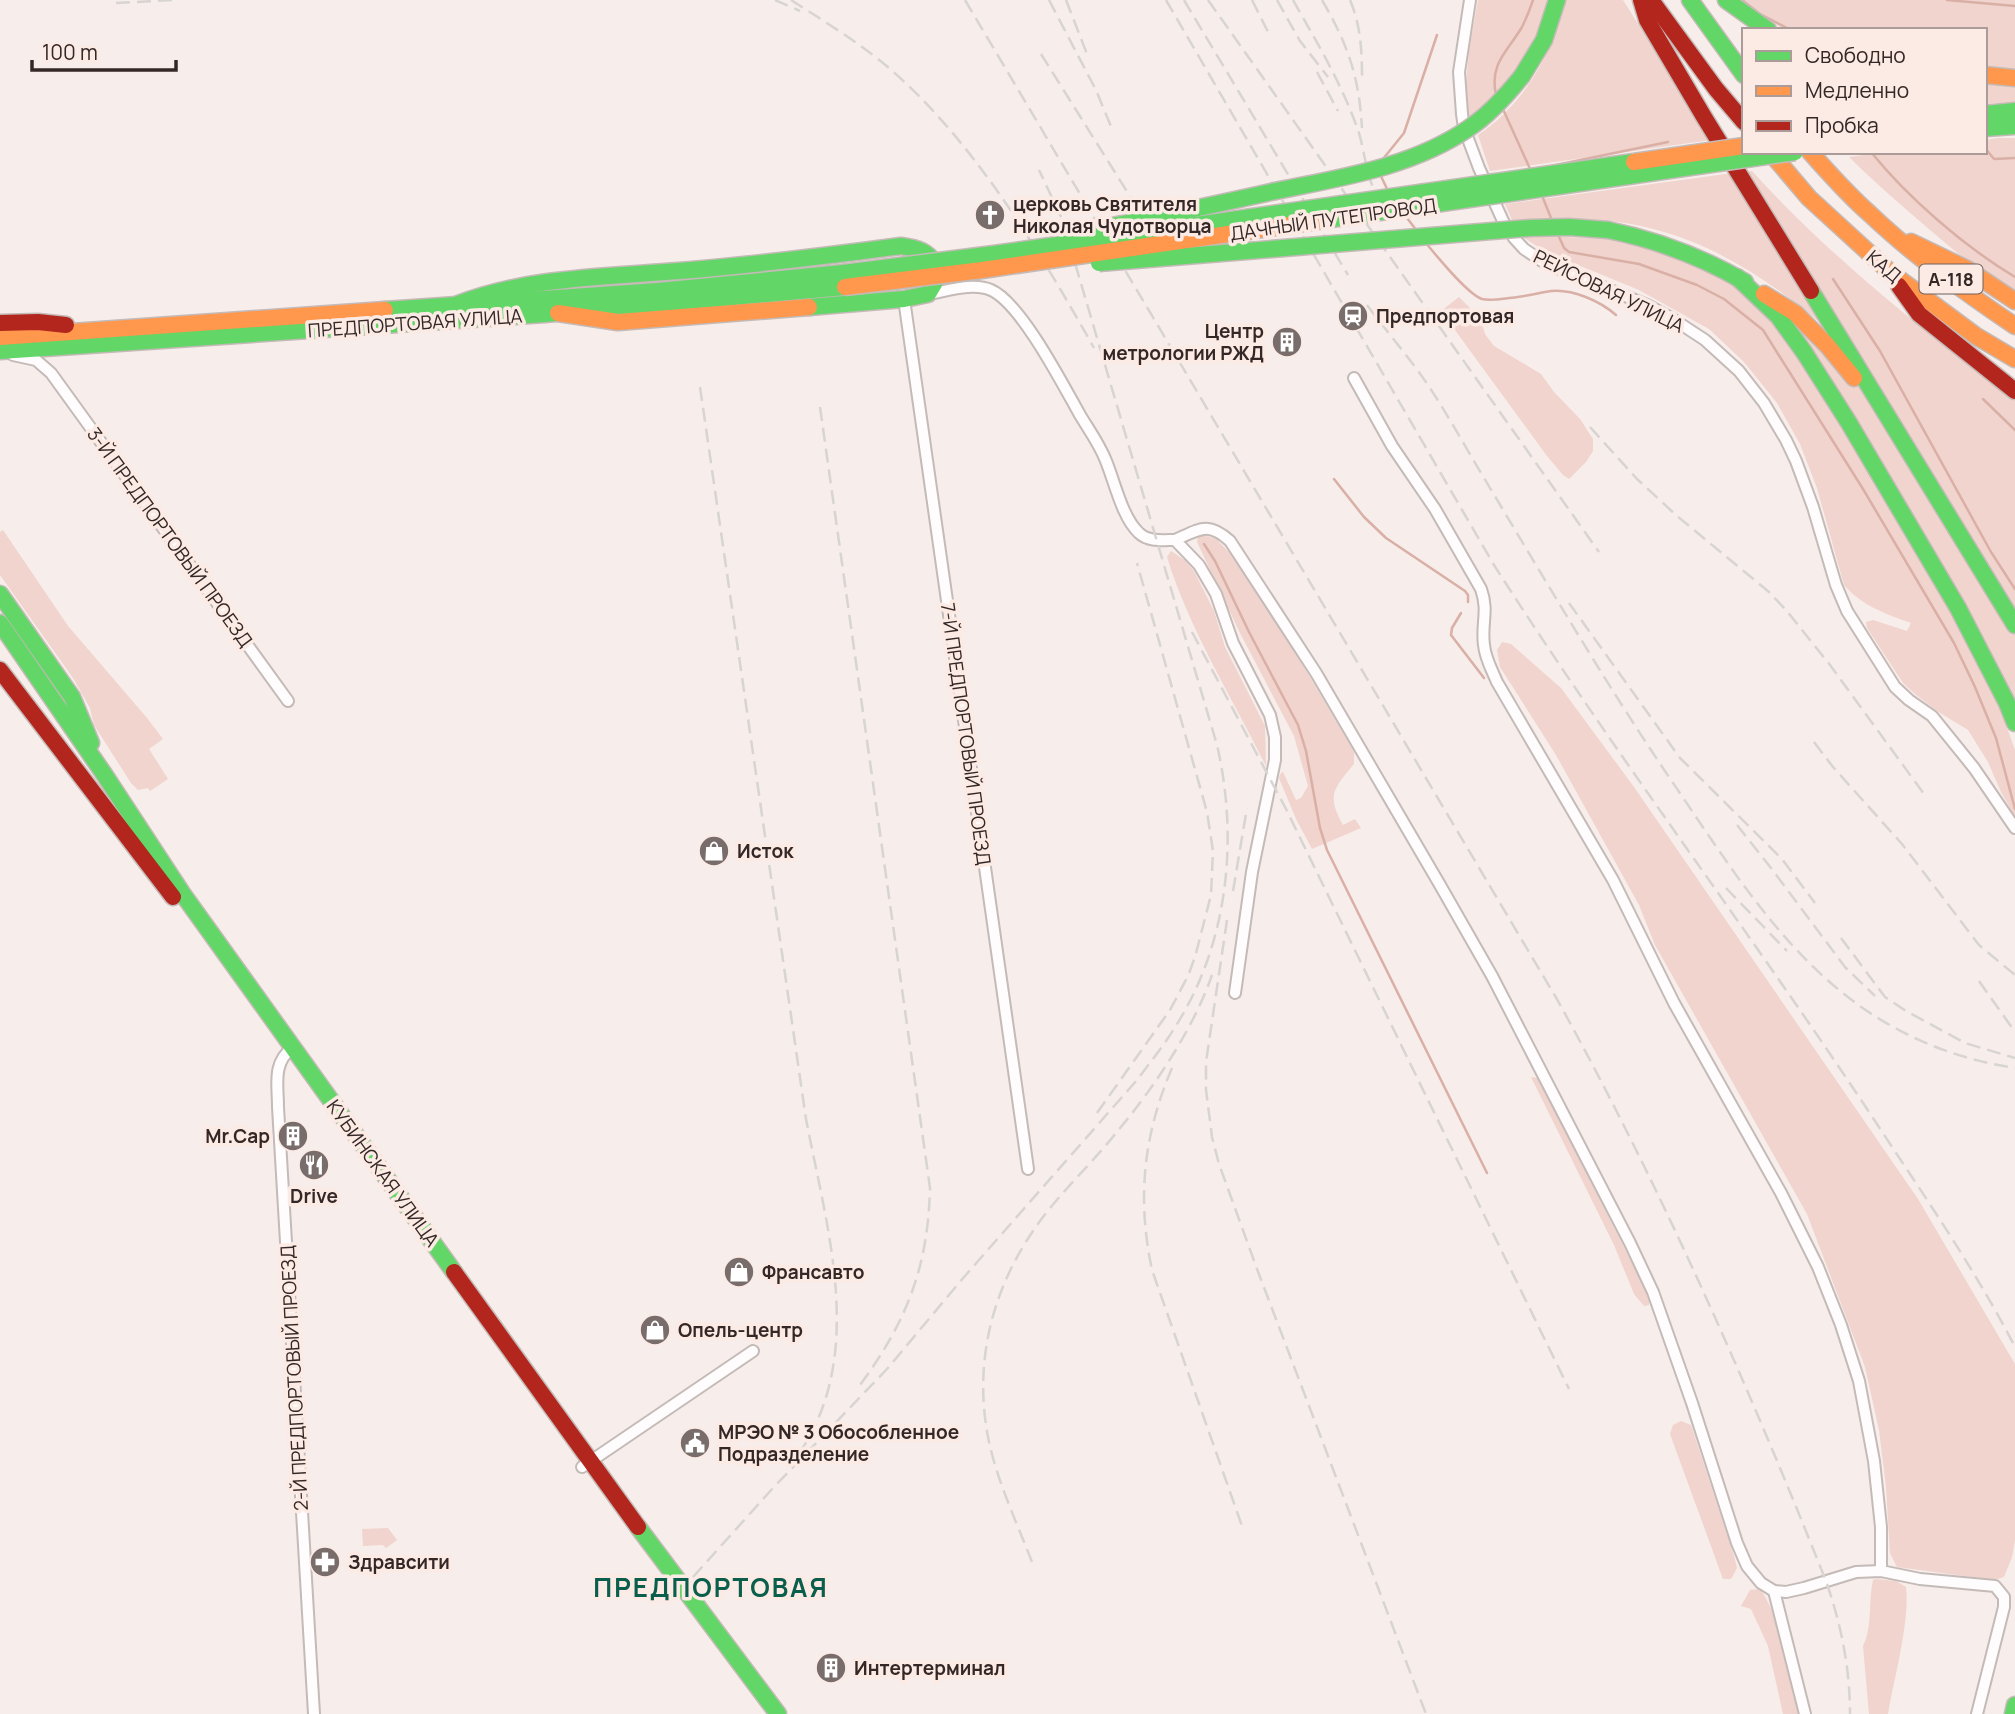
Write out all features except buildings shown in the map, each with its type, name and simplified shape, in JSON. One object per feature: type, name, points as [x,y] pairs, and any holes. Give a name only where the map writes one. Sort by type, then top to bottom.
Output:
[{"type":"main road","points":[[994,254],[1018,244],[1344,177],[1398,163],[1436,148],[1473,126],[1502,101],[1537,54],[1557,0]]},
{"type":"main road","points":[[1641,0],[1647,20],[1704,117],[2015,625]]},
{"type":"main road","points":[[1651,0],[1716,89],[1742,120]]},
{"type":"main road","points":[[1690,0],[1742,72]]},
{"type":"main road","points":[[1726,0],[1765,28]]},
{"type":"main road","points":[[1987,75],[2015,78]]},
{"type":"main road","points":[[1987,123],[2015,111]]},
{"type":"main road","points":[[1987,123],[2015,127]]},
{"type":"main road","name":"ДАЧНЫЙ ПУТЕПРОВОД","points":[[828,282],[994,254],[1742,145]]},
{"type":"main road","name":"КАД","points":[[1772,154],[1809,198],[1891,273],[1976,336],[2015,359]]},
{"type":"main road","name":"ДАЧНЫЙ ПУТЕПРОВОД","points":[[828,282],[982,270],[1781,154]]},
{"type":"main road","name":"КАД","points":[[1812,154],[1889,231],[2015,326]]},
{"type":"main road","points":[[982,270],[1036,269],[1189,254],[1530,228],[1608,229],[1678,249],[1737,277],[1795,313],[1827,345],[1889,420]]},
{"type":"main road","points":[[1889,231],[1967,269],[2015,301]]},
{"type":"main road","points":[[458,304],[487,293],[538,283],[765,264],[901,246],[915,247],[931,255],[935,267],[936,282],[928,294],[904,299],[618,322],[558,313]]},
{"type":"main road","points":[[1891,273],[1919,314],[2015,391]]},
{"type":"main road","points":[[1737,277],[1778,316],[1811,362],[1958,608],[2015,723]]},
{"type":"main road","name":"ПРЕДПОРТОВАЯ УЛИЦА","points":[[0,337],[458,304],[828,282]]},
{"type":"main road","name":"ПРЕДПОРТОВАЯ УЛИЦА","points":[[0,352],[558,313],[828,282]]},
{"type":"main road","points":[[0,323],[61,324],[89,331]]},
{"type":"main road","points":[[0,593],[72,698],[104,774]]},
{"type":"main road","name":"КУБИНСКАЯ УЛИЦА","points":[[0,623],[289,1050],[765,1714]]},
{"type":"main road","name":"КУБИНСКАЯ УЛИЦА","points":[[0,670],[289,1050]]},
{"type":"main road","name":"КУБИНСКАЯ УЛИЦА","points":[[586,1465],[778,1714]]},
{"type":"main road","points":[[2013,1714],[2015,1705]]},
{"type":"street","name":"РЕЙСОВАЯ УЛИЦА","points":[[1470,0],[1460,72],[1464,128],[1503,221],[1514,238],[1524,249],[1545,263],[1673,318],[1705,340],[1739,371],[1764,403],[1796,461],[1847,611],[1895,687],[1932,716],[2015,828]]},
{"type":"street","points":[[928,294],[974,286],[990,289],[1002,297],[1023,321],[1042,350],[1093,436],[1105,458],[1129,521],[1141,536],[1157,540],[1175,540],[1206,528],[1218,530],[1230,541],[1316,673],[1498,988],[1630,1243],[1657,1305],[1747,1566],[1761,1583],[1774,1591],[1786,1592],[1856,1572],[1881,1571],[1995,1586],[2004,1597],[2004,1607],[1978,1714]]},
{"type":"street","name":"7-Й ПРЕДПОРТОВЫЙ ПРОЕЗД","points":[[904,299],[1028,1169]]},
{"type":"street","points":[[51,373],[51,357],[62,347]]},
{"type":"street","name":"3-Й ПРЕДПОРТОВЫЙ ПРОЕЗД","points":[[0,352],[36,360],[51,373],[288,701]]},
{"type":"street","points":[[1354,378],[1392,446],[1435,509],[1481,589],[1486,611],[1486,658],[1497,682],[1613,880],[1674,1003],[1781,1193],[1818,1267],[1841,1325],[1861,1392],[1874,1461],[1881,1527],[1881,1571]]},
{"type":"street","points":[[1175,540],[1199,565],[1216,594],[1233,643],[1270,715],[1275,737],[1275,760],[1252,872],[1235,993]]},
{"type":"street","name":"2-Й ПРЕДПОРТОВЫЙ ПРОЕЗД","points":[[289,1050],[278,1066],[278,1107],[313,1714]]},
{"type":"street","points":[[586,1465],[753,1351]]},
{"type":"street","points":[[1774,1591],[1805,1714]]},
{"type":"shaded area","points":[[1478,0],[1552,0],[1540,39],[1504,92],[1469,121],[1465,94]]},
{"type":"shaded area","points":[[1564,0],[1623,0],[1711,140],[1490,171],[1478,135],[1509,109],[1534,76],[1553,39]]},
{"type":"shaded area","points":[[1739,0],[2015,0],[2015,70],[1987,66],[1987,28],[1783,28],[1762,18]]},
{"type":"shaded area","points":[[1987,81],[2015,85],[2015,102],[1987,104]]},
{"type":"shaded area","points":[[2015,138],[2015,297],[2004,292],[1945,243],[1849,157],[1871,154],[1987,154],[1987,140]]},
{"type":"shaded area","points":[[1752,171],[1845,263],[2015,401],[2015,608],[1933,478],[1877,381],[1745,172]]},
{"type":"shaded area","points":[[1733,173],[1823,325],[1759,277],[1688,240],[1621,222],[1574,219],[1512,220],[1505,204]]},
{"type":"shaded area","points":[[1608,236],[1675,254],[1731,282],[1760,303],[1799,351],[1961,626],[1998,703],[2015,750],[2015,817],[1988,762],[1968,730],[1937,711],[1903,683],[1867,628],[1866,622],[1873,620],[1907,631],[1911,623],[1867,604],[1844,585],[1817,488],[1800,444],[1777,403],[1744,362],[1709,329],[1639,290],[1546,252],[1523,237]]},
{"type":"shaded area","points":[[1459,297],[1481,319],[1485,334],[1494,346],[1541,374],[1580,419],[1593,439],[1593,451],[1569,479],[1547,456],[1441,311]]},
{"type":"shaded area","points":[[1791,318],[1834,357],[1860,388],[1892,434],[2003,620],[2015,635],[2015,710],[1945,576],[1827,373]]},
{"type":"shaded area","points":[[3,530],[68,626],[163,739],[149,749],[168,779],[150,791],[148,788],[138,790],[131,783],[94,725],[90,708],[73,678],[0,575],[0,532]]},
{"type":"shaded area","points":[[1198,536],[1216,539],[1230,553],[1268,607],[1354,752],[1354,764],[1337,786],[1334,799],[1343,825],[1355,819],[1361,828],[1312,849],[1279,778],[1283,772],[1296,800],[1301,798],[1308,786],[1294,736],[1240,633],[1197,542]]},
{"type":"shaded area","points":[[1171,551],[1186,561],[1194,571],[1214,611],[1225,647],[1265,726],[1266,766],[1187,611],[1167,557]]},
{"type":"shaded area","points":[[1502,642],[1511,644],[1561,688],[1634,787],[1918,1199],[2015,1364],[2015,1540],[2004,1577],[1994,1580],[1897,1567],[1890,1553],[1879,1430],[1865,1367],[1807,1214],[1655,945],[1639,905],[1556,755],[1500,667],[1497,650]]},
{"type":"shaded area","points":[[1531,1077],[1537,1078],[1547,1095],[1639,1277],[1649,1305],[1644,1306],[1634,1294],[1614,1245]]},
{"type":"shaded area","points":[[1681,1421],[1691,1425],[1734,1556],[1737,1568],[1731,1579],[1723,1579],[1670,1434],[1673,1425]]},
{"type":"shaded area","points":[[388,1528],[397,1540],[386,1548],[383,1545],[363,1546],[362,1529]]},
{"type":"shaded area","points":[[1873,1580],[1896,1581],[1906,1587],[1904,1633],[1888,1714],[1869,1714],[1863,1646],[1868,1630]]},
{"type":"shaded area","points":[[1760,1589],[1779,1631],[1798,1714],[1783,1714],[1768,1646],[1751,1609],[1741,1606],[1750,1590]]},
{"type":"waterway","points":[[1496,95],[1497,66],[1522,27],[1533,0]]},
{"type":"waterway","points":[[1742,0],[1760,14],[1787,28]]},
{"type":"waterway","points":[[1947,0],[2015,6]]},
{"type":"waterway","points":[[1383,159],[1404,133],[1437,35]]},
{"type":"waterway","points":[[1502,107],[1531,171]]},
{"type":"waterway","points":[[1551,166],[1668,142]]},
{"type":"waterway","points":[[1987,150],[1994,159],[2015,158]]},
{"type":"waterway","points":[[1873,154],[1902,187],[1938,220],[2015,277]]},
{"type":"waterway","points":[[1379,172],[1388,191]]},
{"type":"waterway","points":[[1541,193],[1553,223]]},
{"type":"waterway","points":[[1404,214],[1417,231]]},
{"type":"waterway","points":[[1557,232],[1564,248],[1569,252],[1639,264],[1697,285],[1724,299],[1763,330],[1863,489],[1954,643],[1996,738],[2015,809]]},
{"type":"waterway","points":[[1425,242],[1460,282],[1482,299],[1520,297],[1551,291],[1568,292],[1586,297],[1616,315]]},
{"type":"waterway","points":[[1833,279],[1880,351],[1991,552],[2015,589]]},
{"type":"waterway","points":[[1983,399],[2015,430]]},
{"type":"waterway","points":[[1334,479],[1364,517],[1386,538],[1465,591],[1468,602]]},
{"type":"waterway","points":[[1204,544],[1298,725],[1327,850],[1487,1173]]},
{"type":"waterway","points":[[1461,613],[1451,635],[1484,678]]},
{"type":"railway","points":[[116,3],[174,0]]},
{"type":"railway","points":[[775,0],[800,11]]},
{"type":"railway","points":[[791,0],[883,63],[915,92],[945,125],[1001,196],[1050,272],[1094,348]]},
{"type":"railway","points":[[965,0],[1558,1001],[1596,1071],[1667,1214],[1734,1360],[1826,1581],[1844,1646],[1850,1714]]},
{"type":"railway","points":[[1049,0],[1096,90],[1112,129]]},
{"type":"railway","points":[[1066,0],[1087,54]]},
{"type":"railway","points":[[1166,0],[1494,565],[1587,705],[1779,980],[1929,1202],[2015,1347]]},
{"type":"railway","points":[[1184,0],[1348,275]]},
{"type":"railway","points":[[1208,0],[1599,552]]},
{"type":"railway","points":[[1252,0],[1269,34]]},
{"type":"railway","points":[[1277,0],[1300,41],[1328,77]]},
{"type":"railway","points":[[1293,0],[1349,106],[1359,133],[1371,183],[1382,204]]},
{"type":"railway","points":[[1322,0],[1351,61],[1362,128]]},
{"type":"railway","points":[[1350,0],[1360,39],[1362,79]]},
{"type":"railway","points":[[1041,54],[1158,241]]},
{"type":"railway","points":[[1317,72],[1338,111]]},
{"type":"railway","points":[[693,1577],[773,1488],[887,1369],[1137,1080],[1175,1027],[1197,987],[1219,920],[1225,885],[1227,815],[1217,745],[1062,219],[1039,170]]},
{"type":"railway","points":[[1367,305],[1428,385],[1625,710],[1709,836],[1769,918],[1814,968],[1858,1005],[1879,1018],[1944,1050],[1967,1058],[2015,1068]]},
{"type":"railway","points":[[700,387],[806,1119],[823,1201],[835,1287],[837,1329],[832,1371],[821,1411],[802,1449]]},
{"type":"railway","points":[[820,407],[930,1188],[925,1243],[912,1292],[890,1338],[860,1385]]},
{"type":"railway","points":[[1590,427],[1637,479],[1769,592],[1786,610],[1830,665],[1924,794]]},
{"type":"railway","points":[[1097,1113],[1170,1010],[1188,976],[1211,895],[1213,851],[1207,812],[1137,563]]},
{"type":"railway","points":[[1569,603],[1680,758],[1782,859],[1815,903]]},
{"type":"railway","points":[[1192,632],[1286,809],[1569,1389]]},
{"type":"railway","points":[[1814,742],[1902,844],[1979,945],[2015,975]]},
{"type":"railway","points":[[1233,891],[1247,808]]},
{"type":"railway","points":[[1737,825],[1845,967],[1875,996]]},
{"type":"railway","points":[[1726,888],[1787,951]]},
{"type":"railway","points":[[1227,920],[1206,1062],[1206,1090],[1212,1137],[1257,1269],[1426,1714]]},
{"type":"railway","points":[[1841,938],[1885,997],[1965,1043],[2015,1058]]},
{"type":"railway","points":[[1032,1562],[997,1473],[984,1412],[985,1353],[999,1296],[1026,1242],[1043,1217],[1107,1144],[1158,1078],[1183,1038],[1212,975]]},
{"type":"railway","points":[[1979,981],[2015,1032]]},
{"type":"railway","points":[[1172,1068],[1162,1093],[1149,1143],[1144,1193],[1147,1244],[1152,1270],[1242,1526]]},
{"type":"traffic: fast","points":[[1522,76],[1544,40],[1557,0]]},
{"type":"traffic: fast","points":[[1690,0],[1742,72]]},
{"type":"traffic: fast","points":[[1726,0],[1765,28]]},
{"type":"traffic: fast","points":[[1098,229],[1348,176],[1399,162],[1447,142],[1469,128],[1484,117],[1522,76]]},
{"type":"traffic: fast","points":[[1987,114],[2015,111]]},
{"type":"traffic: fast","points":[[1987,128],[2015,126]]},
{"type":"traffic: fast","points":[[1324,220],[1781,154]]},
{"type":"traffic: fast","points":[[843,273],[994,254],[1634,162]]},
{"type":"traffic: fast","points":[[1099,263],[1530,228],[1608,230]]},
{"type":"traffic: fast","points":[[1608,230],[1679,250],[1745,282]]},
{"type":"traffic: fast","points":[[458,304],[539,283],[734,266],[901,246],[926,254],[936,267],[934,284],[928,294],[904,299],[809,307]]},
{"type":"traffic: fast","points":[[385,310],[658,291],[843,273]]},
{"type":"traffic: fast","points":[[1737,277],[1778,316],[1849,423],[1958,608],[2015,723]]},
{"type":"traffic: fast","points":[[0,351],[545,314],[845,287]]},
{"type":"traffic: fast","points":[[1811,291],[2015,625]]},
{"type":"traffic: fast","points":[[0,594],[72,697],[91,743]]},
{"type":"traffic: fast","points":[[0,623],[182,893],[454,1272]]},
{"type":"traffic: fast","points":[[638,1527],[778,1714]]},
{"type":"traffic: fast","points":[[2013,1714],[2015,1705]]},
{"type":"traffic: slow","points":[[1987,75],[2015,78]]},
{"type":"traffic: slow","points":[[1634,162],[1742,146]]},
{"type":"traffic: slow","points":[[1772,154],[1809,198],[1891,273],[1976,336],[2015,359]]},
{"type":"traffic: slow","points":[[1812,154],[1854,199],[1904,244],[2015,326]]},
{"type":"traffic: slow","points":[[845,287],[982,270],[1324,220]]},
{"type":"traffic: slow","points":[[1911,242],[1967,269],[2015,301]]},
{"type":"traffic: slow","points":[[1764,294],[1795,313],[1827,345],[1854,378]]},
{"type":"traffic: slow","points":[[558,313],[618,322],[809,307]]},
{"type":"traffic: slow","points":[[0,337],[385,310]]},
{"type":"traffic: jam","points":[[1641,0],[1647,20],[1811,291]]},
{"type":"traffic: jam","points":[[1651,0],[1716,89],[1742,120]]},
{"type":"traffic: jam","points":[[1899,286],[1919,314],[2015,391]]},
{"type":"traffic: jam","points":[[0,323],[38,322],[66,325]]},
{"type":"traffic: jam","points":[[0,670],[173,897]]},
{"type":"traffic: jam","points":[[454,1272],[638,1527]]},
{"type":"place","name":"церковь Святителя Николая Чудотворца","points":[[990,215]]},
{"type":"place","name":"Предпортовая","points":[[1353,316]]},
{"type":"place","name":"Центр метрологии РЖД","points":[[1287,342]]},
{"type":"place","name":"Исток","points":[[714,851]]},
{"type":"place","name":"Mr.Cap","points":[[293,1136]]},
{"type":"place","name":"Drive","points":[[314,1165]]},
{"type":"place","name":"Франсавто","points":[[739,1272]]},
{"type":"place","name":"Опель-центр","points":[[655,1330]]},
{"type":"place","name":"МРЭО № 3 Обособленное Подразделение","points":[[695,1443]]},
{"type":"place","name":"Здравсити","points":[[325,1562]]},
{"type":"place","name":"Интертерминал","points":[[831,1668]]},
{"type":"district","name":"ПРЕДПОРТОВАЯ","points":[[711,1587]]}]
